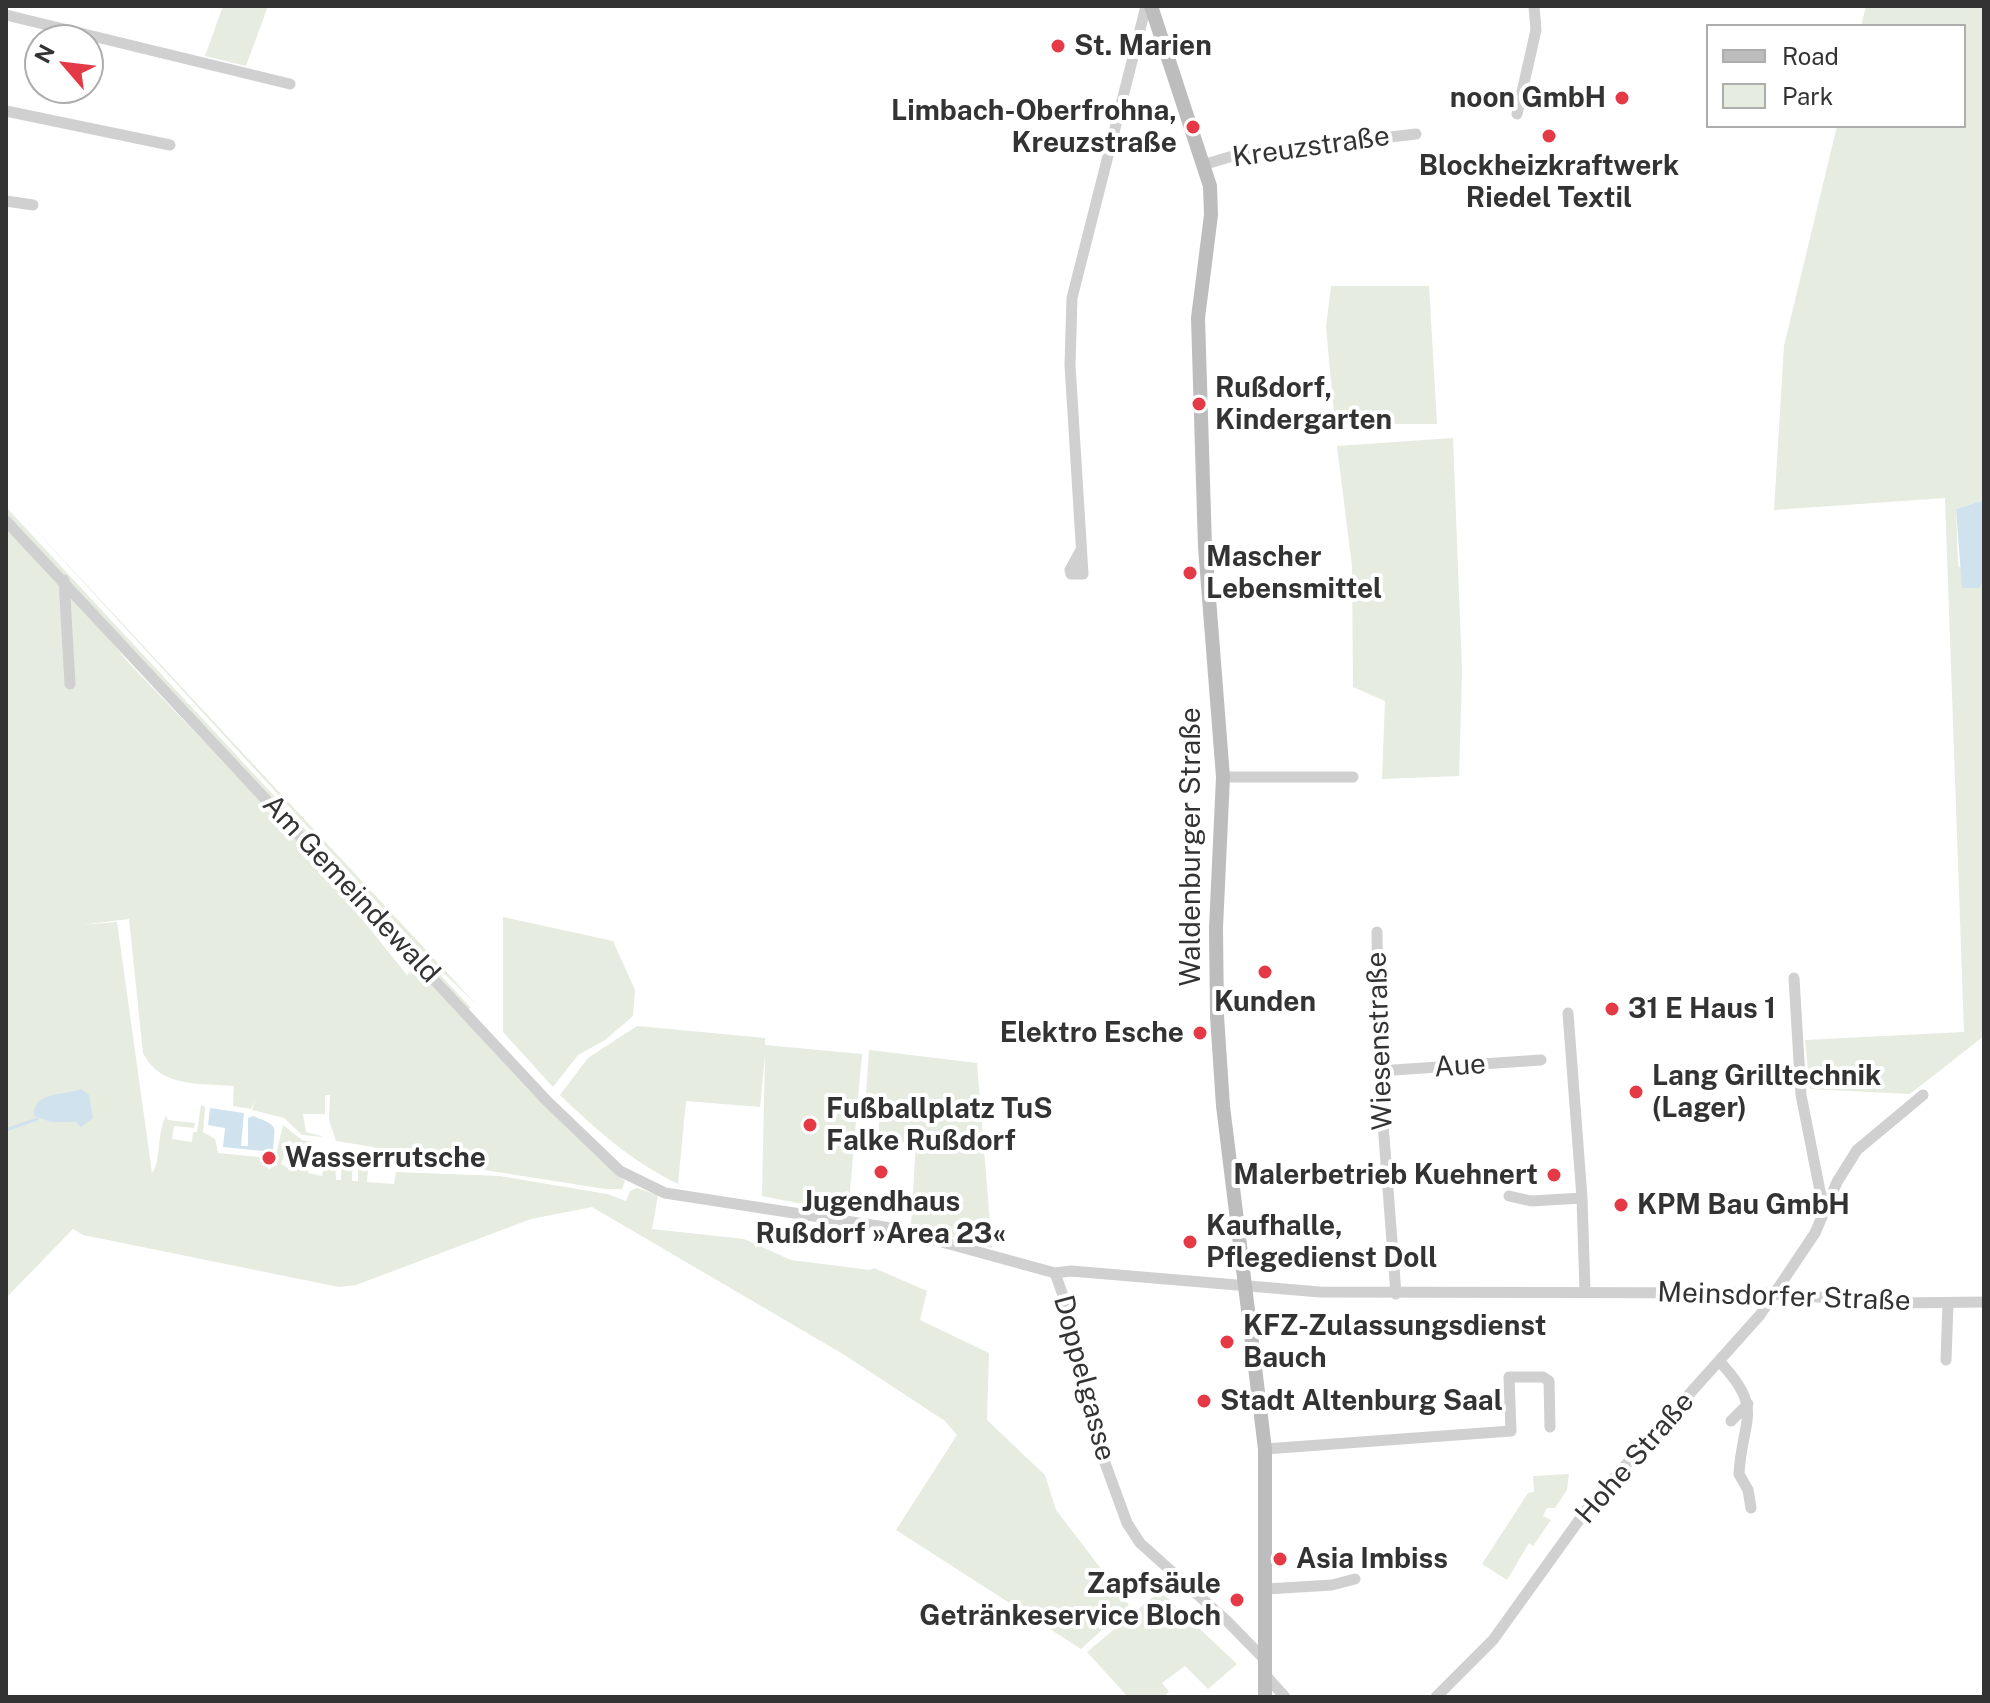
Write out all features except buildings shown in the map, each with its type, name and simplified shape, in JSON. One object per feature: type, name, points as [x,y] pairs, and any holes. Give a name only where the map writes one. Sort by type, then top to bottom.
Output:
[{"type":"main road","name":"Waldenburger Straße","points":[[1149,6],[1206,164],[1211,215],[1198,318],[1205,547],[1223,777],[1216,928],[1217,1016],[1223,1106],[1265,1449],[1265,1697]]},
{"type":"street","points":[[1081,550],[1070,365],[1072,298],[1149,6]]},
{"type":"street","points":[[1517,114],[1536,30],[1534,6]]},
{"type":"street","points":[[6,15],[290,84]]},
{"type":"street","points":[[6,111],[170,145]]},
{"type":"street","name":"Kreuzstraße","points":[[1206,164],[1236,155],[1416,134]]},
{"type":"street","points":[[6,201],[33,205]]},
{"type":"street","name":"Am Gemeindewald","points":[[6,521],[556,1110],[620,1171],[648,1187]]},
{"type":"street","points":[[64,580],[70,684]]},
{"type":"street","points":[[1223,777],[1353,777]]},
{"type":"street","name":"Wiesenstraße","points":[[1377,932],[1379,1071],[1396,1294]]},
{"type":"street","points":[[1794,978],[1801,1095],[1824,1212]]},
{"type":"street","points":[[1568,1013],[1582,1198],[1585,1291]]},
{"type":"street","name":"Aue","points":[[1379,1071],[1541,1060]]},
{"type":"street","name":"Hohe Straße","points":[[1436,1697],[1493,1640],[1590,1505],[1720,1362],[1774,1295],[1815,1233],[1857,1150],[1923,1095]]},
{"type":"street","name":"Meinsdorfer Straße","points":[[648,1187],[692,1199],[891,1228],[1055,1273],[1071,1271],[1244,1286],[1396,1294],[1585,1291],[1984,1302]]},
{"type":"street","points":[[1509,1196],[1531,1201],[1582,1198]]},
{"type":"street","name":"Doppelgasse","points":[[1055,1273],[1073,1324],[1086,1411],[1127,1523],[1140,1543],[1227,1621],[1266,1668],[1285,1697]]},
{"type":"street","points":[[1946,1360],[1948,1303]]},
{"type":"street","points":[[1720,1362],[1739,1383],[1748,1404],[1739,1474],[1748,1490],[1751,1508]]},
{"type":"street","points":[[1265,1449],[1511,1431],[1509,1377],[1543,1377],[1549,1381],[1550,1427]]},
{"type":"street","points":[[1731,1421],[1748,1404]]},
{"type":"street","points":[[1267,1589],[1332,1585],[1355,1579]]},
{"type":"green space","points":[[223,6],[268,6],[246,66],[205,56]]},
{"type":"green space","points":[[1866,6],[1984,6],[1984,500],[1956,509],[1958,565],[1980,588],[1984,578],[1984,1036],[1910,1094],[1810,1089],[1805,1040],[1964,1032],[1945,498],[1774,510],[1784,346],[1837,128],[1966,128],[1966,24],[1862,24]]},
{"type":"green space","points":[[1331,286],[1429,286],[1437,424],[1335,424],[1326,327]]},
{"type":"green space","points":[[1453,438],[1462,671],[1459,776],[1382,779],[1385,701],[1353,687],[1352,566],[1337,446]]},
{"type":"green space","points":[[6,498],[477,1005],[428,958]]},
{"type":"green space","points":[[6,507],[471,1008],[468,1009],[6,515]]},
{"type":"green space","points":[[6,526],[63,583],[128,662],[354,899],[350,904],[407,975],[415,968],[540,1100],[625,1181],[622,1189],[605,1189],[478,1169],[412,1167],[396,1153],[383,1150],[383,1156],[374,1147],[336,1141],[329,1120],[330,1095],[325,1095],[325,1114],[303,1114],[306,1132],[324,1137],[302,1135],[284,1118],[252,1110],[255,1100],[251,1109],[233,1106],[234,1086],[182,1082],[170,1078],[150,1064],[143,1053],[129,919],[81,925],[117,922],[152,1173],[166,1116],[168,1120],[195,1123],[194,1128],[174,1126],[172,1139],[192,1142],[193,1132],[197,1132],[201,1105],[205,1107],[203,1132],[215,1139],[218,1153],[259,1157],[269,1169],[277,1165],[275,1159],[283,1125],[302,1140],[313,1142],[308,1173],[322,1176],[325,1161],[335,1163],[336,1180],[341,1180],[342,1157],[353,1157],[352,1181],[358,1181],[358,1157],[369,1158],[367,1182],[394,1184],[396,1172],[500,1176],[607,1194],[626,1201],[630,1191],[637,1188],[658,1195],[652,1229],[744,1239],[791,1260],[874,1268],[927,1291],[920,1320],[989,1353],[987,1420],[1045,1475],[1056,1510],[1129,1605],[1081,1649],[896,1530],[957,1435],[945,1421],[843,1354],[592,1207],[531,1219],[356,1285],[339,1287],[83,1235],[73,1229],[6,1298]],"holes":[[[289,1140],[308,1155],[305,1165],[290,1169],[281,1164]]]},
{"type":"green space","points":[[503,917],[613,941],[635,990],[633,1016],[605,1040],[578,1055],[553,1087],[503,1032]]},
{"type":"green space","points":[[637,1026],[765,1038],[765,1045],[862,1054],[848,1213],[762,1196],[765,1055],[760,1107],[686,1101],[678,1184],[630,1155],[587,1121],[560,1095],[588,1058]]},
{"type":"green space","points":[[869,1050],[977,1063],[992,1248],[911,1226],[916,1143],[879,1140],[879,1112],[865,1110]]},
{"type":"green space","points":[[1569,1474],[1567,1490],[1555,1508],[1547,1508],[1543,1516],[1551,1520],[1533,1546],[1529,1543],[1507,1580],[1482,1564],[1528,1493],[1534,1492],[1533,1476]]},
{"type":"green space","points":[[1160,1591],[1237,1664],[1208,1689],[1185,1666],[1162,1683],[1169,1692],[1163,1697],[1128,1697],[1087,1652]]},
{"type":"water","points":[[1984,500],[1984,578],[1980,588],[1962,588],[1956,509]]},
{"type":"water","points":[[81,1089],[89,1095],[93,1118],[81,1127],[76,1122],[51,1122],[34,1116],[35,1108],[44,1098]]},
{"type":"water","points":[[210,1108],[244,1113],[241,1146],[248,1146],[248,1118],[253,1116],[268,1122],[274,1128],[273,1152],[223,1147],[225,1128],[208,1125]]},
{"type":"waterway","points":[[6,1130],[37,1119]]},
{"type":"place","name":"St. Marien","points":[[1058,46]]},
{"type":"place","name":"noon GmbH","points":[[1622,98]]},
{"type":"place","name":"Limbach-Oberfrohna, Kreuzstraße","points":[[1193,127]]},
{"type":"place","name":"Blockheizkraftwerk Riedel Textil","points":[[1549,136]]},
{"type":"place","name":"Rußdorf, Kindergarten","points":[[1199,404]]},
{"type":"place","name":"Mascher Lebensmittel","points":[[1190,573]]},
{"type":"place","name":"Kunden","points":[[1265,972]]},
{"type":"place","name":"31 E Haus 1","points":[[1612,1009]]},
{"type":"place","name":"Elektro Esche","points":[[1200,1033]]},
{"type":"place","name":"Lang Grilltechnik (Lager)","points":[[1636,1092]]},
{"type":"place","name":"Fußballplatz TuS Falke Rußdorf","points":[[810,1125]]},
{"type":"place","name":"Wasserrutsche","points":[[269,1158]]},
{"type":"place","name":"Jugendhaus Rußdorf »Area 23«","points":[[881,1172]]},
{"type":"place","name":"Malerbetrieb Kuehnert","points":[[1554,1175]]},
{"type":"place","name":"KPM Bau GmbH","points":[[1621,1205]]},
{"type":"place","name":"Kaufhalle, Pflegedienst Doll","points":[[1190,1242]]},
{"type":"place","name":"KFZ-Zulassungsdienst Bauch","points":[[1227,1342]]},
{"type":"place","name":"Stadt Altenburg Saal","points":[[1204,1401]]},
{"type":"place","name":"Asia Imbiss","points":[[1280,1559]]},
{"type":"place","name":"Zapfsäule Getränkeservice Bloch","points":[[1237,1600]]}]
